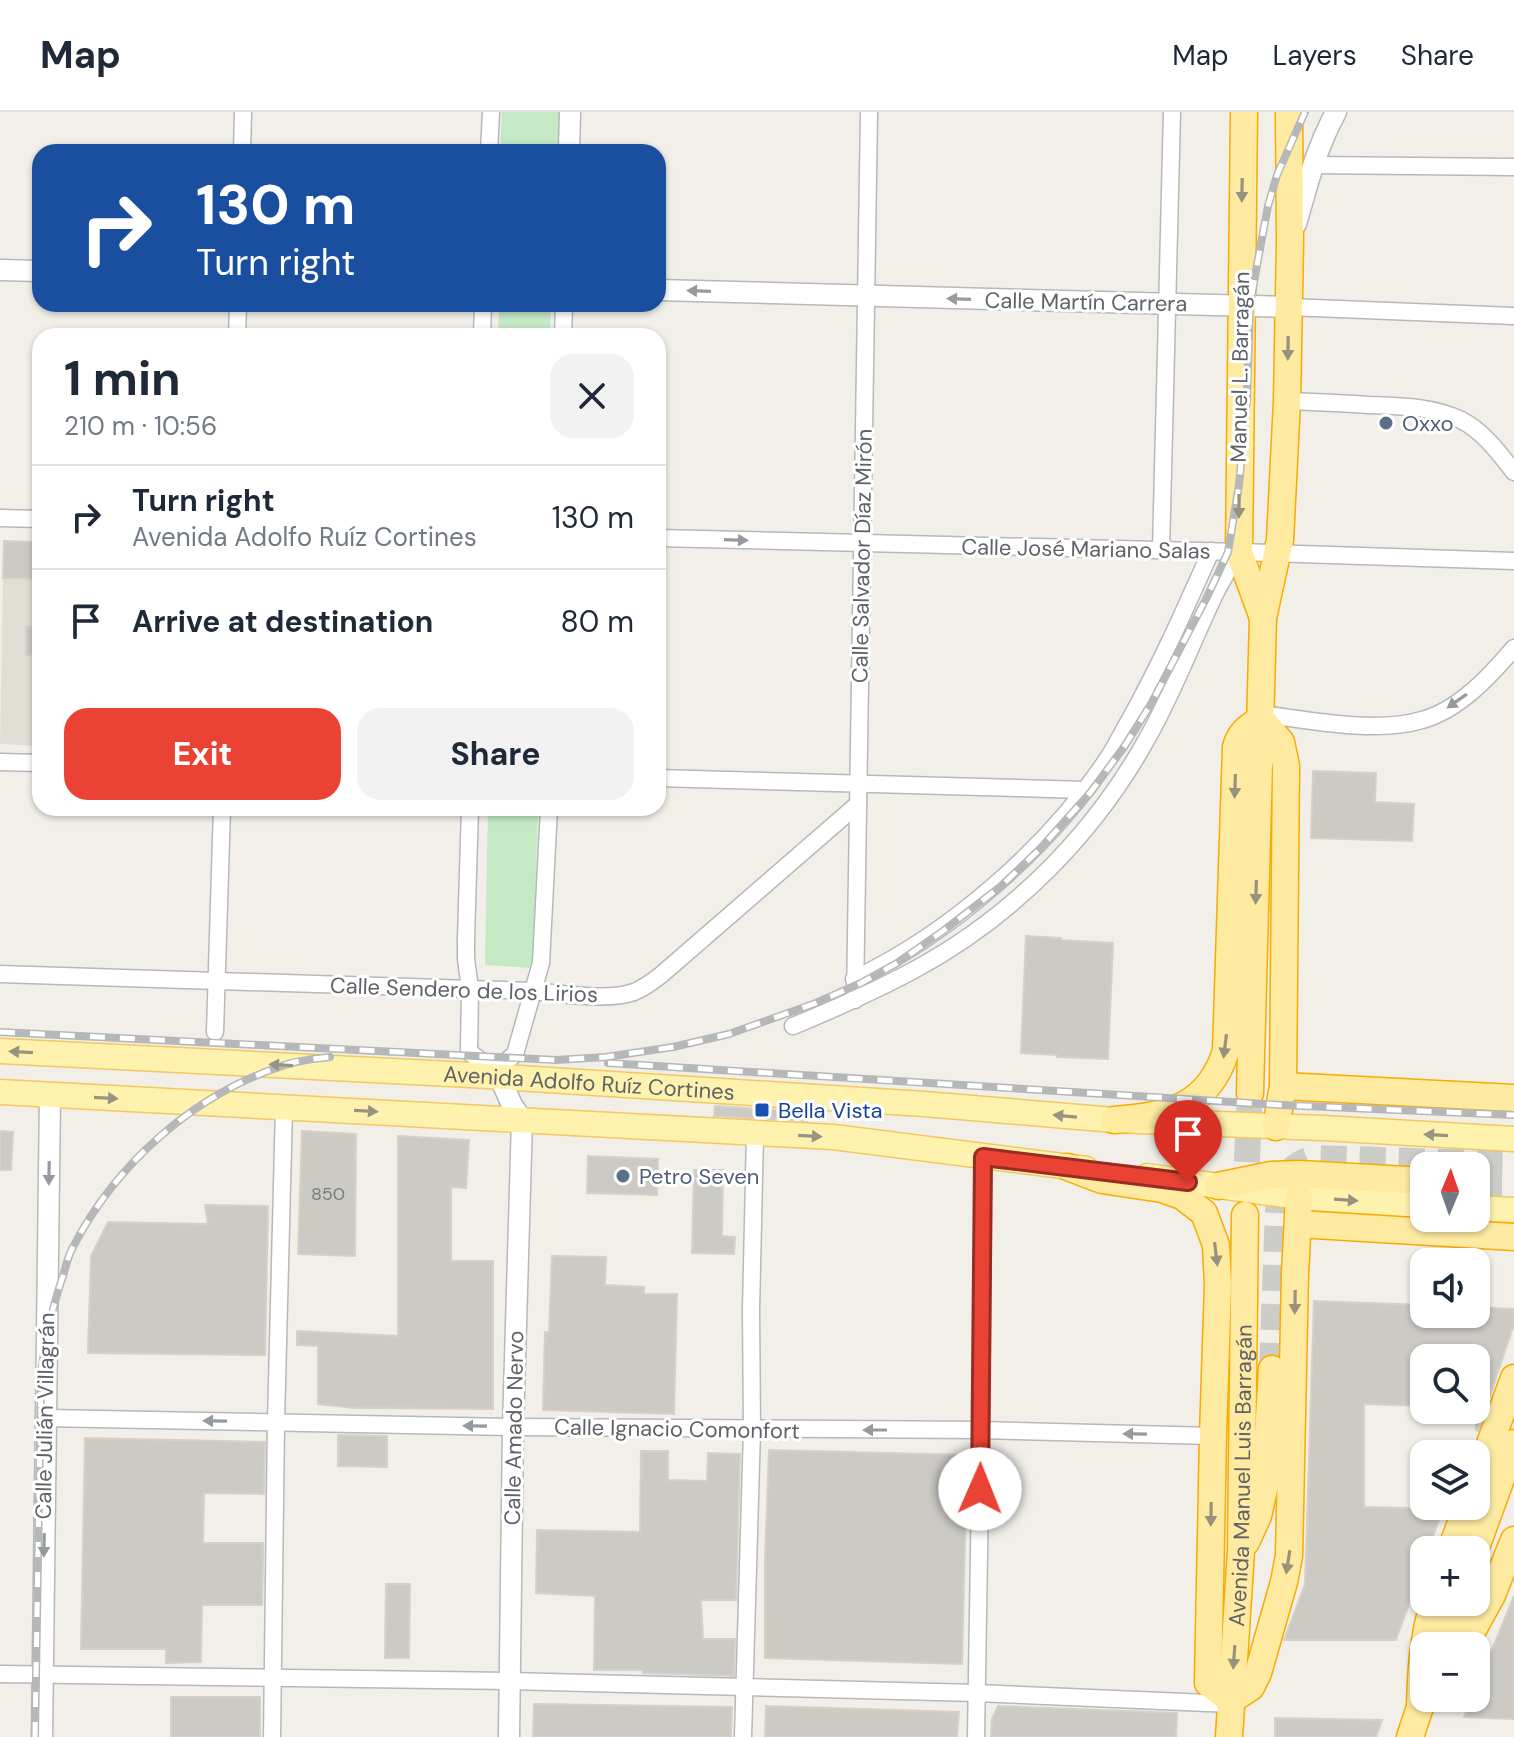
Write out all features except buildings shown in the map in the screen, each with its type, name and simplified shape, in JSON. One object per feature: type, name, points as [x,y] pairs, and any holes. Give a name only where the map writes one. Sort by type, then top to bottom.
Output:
[{"type":"highway","name":"Manuel L. Barragán","points":[[1244,112],[1239,552],[1263,618]]},
{"type":"highway","name":"Manuel L. Barragán","points":[[1250,1093],[1263,618],[1278,553],[1287,401],[1289,112]]},
{"type":"highway","points":[[1114,1120],[1149,1117],[1185,1105],[1209,1085],[1222,1062],[1226,1051],[1236,747],[1246,728],[1261,717],[1281,742],[1286,766],[1283,1086],[1276,1127]]},
{"type":"highway","points":[[1283,1086],[1514,1098]]},
{"type":"highway","points":[[1068,1167],[1102,1180],[1162,1189],[1182,1196],[1204,1213],[1216,1245],[1218,1270],[1208,1683],[1231,1702],[1251,1687],[1258,1673],[1289,1556],[1299,1197]]},
{"type":"highway","points":[[1218,1186],[1271,1175],[1299,1174],[1410,1180]]},
{"type":"highway","name":"Avenida Manuel Luis Barragán","points":[[1229,1737],[1241,1551],[1245,1215]]},
{"type":"highway","points":[[1298,1224],[1514,1237]]},
{"type":"highway","points":[[1241,1551],[1258,1516],[1265,1485],[1272,1369]]},
{"type":"highway","points":[[1490,1444],[1514,1378]]},
{"type":"highway","points":[[1480,1536],[1514,1443]]},
{"type":"highway","points":[[1472,1632],[1492,1595],[1514,1540]]},
{"type":"highway","points":[[1410,1737],[1419,1712]]},
{"type":"main road","name":"Avenida Adolfo Ruíz Cortines","points":[[0,1051],[497,1075],[1114,1120],[1514,1139]]},
{"type":"main road","name":"Avenida Adolfo Ruíz Cortines","points":[[0,1092],[833,1137],[1299,1197],[1410,1204]]},
{"type":"main road","points":[[1490,1209],[1514,1210]]},
{"type":"street","points":[[242,144],[243,112]]},
{"type":"street","points":[[489,144],[491,112]]},
{"type":"street","points":[[569,144],[570,112]]},
{"type":"street","name":"Calle Salvador Díaz Mirón","points":[[855,1000],[869,112]]},
{"type":"street","points":[[1161,550],[1172,112]]},
{"type":"street","points":[[1290,242],[1312,165],[1336,112]]},
{"type":"street","points":[[1312,165],[1514,167]]},
{"type":"street","points":[[0,270],[32,271]]},
{"type":"street","name":"Calle Martín Carrera","points":[[666,290],[1514,316]]},
{"type":"street","points":[[1287,401],[1404,406],[1460,419],[1478,431],[1514,472]]},
{"type":"street","points":[[0,518],[32,519]]},
{"type":"street","name":"Calle José Mariano Salas","points":[[666,538],[1514,561]]},
{"type":"street","points":[[854,979],[934,933],[991,889],[1041,841],[1085,790],[1109,757],[1143,696],[1211,551]]},
{"type":"street","points":[[793,1026],[855,1000],[915,969],[983,926],[1058,860],[1107,804],[1148,738],[1215,595],[1239,552]]},
{"type":"street","points":[[1261,717],[1364,725],[1398,725],[1424,720],[1448,708],[1472,690],[1514,648]]},
{"type":"street","points":[[0,762],[32,763]]},
{"type":"street","points":[[666,778],[1085,790]]},
{"type":"street","name":"Calle Sendero de los Lirios","points":[[0,974],[617,996],[647,986],[858,804]]},
{"type":"street","points":[[215,1032],[222,816]]},
{"type":"street","points":[[470,816],[466,959],[470,989],[469,1052],[497,1075],[522,1120]]},
{"type":"street","points":[[497,1075],[515,1054],[541,963],[549,816]]},
{"type":"street","name":"Calle Julián Villagrán","points":[[42,1737],[50,1095]]},
{"type":"street","points":[[272,1737],[284,1107]]},
{"type":"street","name":"Calle Amado Nervo","points":[[509,1737],[513,1427],[522,1120]]},
{"type":"street","points":[[743,1737],[752,1430],[755,1133]]},
{"type":"street","points":[[976,1737],[983,1157]]},
{"type":"street","name":"Calle Ignacio Comonfort","points":[[45,1418],[513,1427],[981,1430],[1213,1436]]},
{"type":"street","points":[[0,1674],[509,1681],[1231,1702]]},
{"type":"shaded area","points":[[3,578],[32,579],[32,746],[0,744]]},
{"type":"green space","points":[[502,112],[561,112],[560,144],[500,144]]},
{"type":"green space","points":[[499,312],[551,312],[550,328],[498,328]]},
{"type":"green space","points":[[488,816],[538,816],[533,968],[485,965]]},
{"type":"tunnel","points":[[1245,1201],[1250,1093]]},
{"type":"tunnel","points":[[1272,1369],[1278,1211],[1281,1192],[1291,1171],[1315,1158],[1514,1164]]},
{"type":"tunnel","points":[[1490,1184],[1514,1184]]},
{"type":"railway","points":[[0,1032],[556,1060],[606,1057],[673,1047],[729,1034],[816,1003],[897,963],[943,931],[1000,887],[1039,850],[1090,793],[1151,704],[1228,552],[1239,485],[1247,399],[1250,306],[1257,265],[1277,175],[1305,112]]},
{"type":"railway","points":[[35,1737],[41,1372],[47,1335],[71,1250],[111,1188],[160,1136],[188,1114],[249,1079],[294,1062],[330,1057]]},
{"type":"railway","points":[[608,1063],[1281,1105],[1514,1115]]},
{"type":"place","name":"Oxxo","points":[[1386,423]]},
{"type":"place","name":"Bella Vista","points":[[762,1110]]},
{"type":"place","name":"Petro Seven","points":[[623,1176]]},
{"type":"route","points":[[980,1489],[983,1157],[1188,1182]]}]
